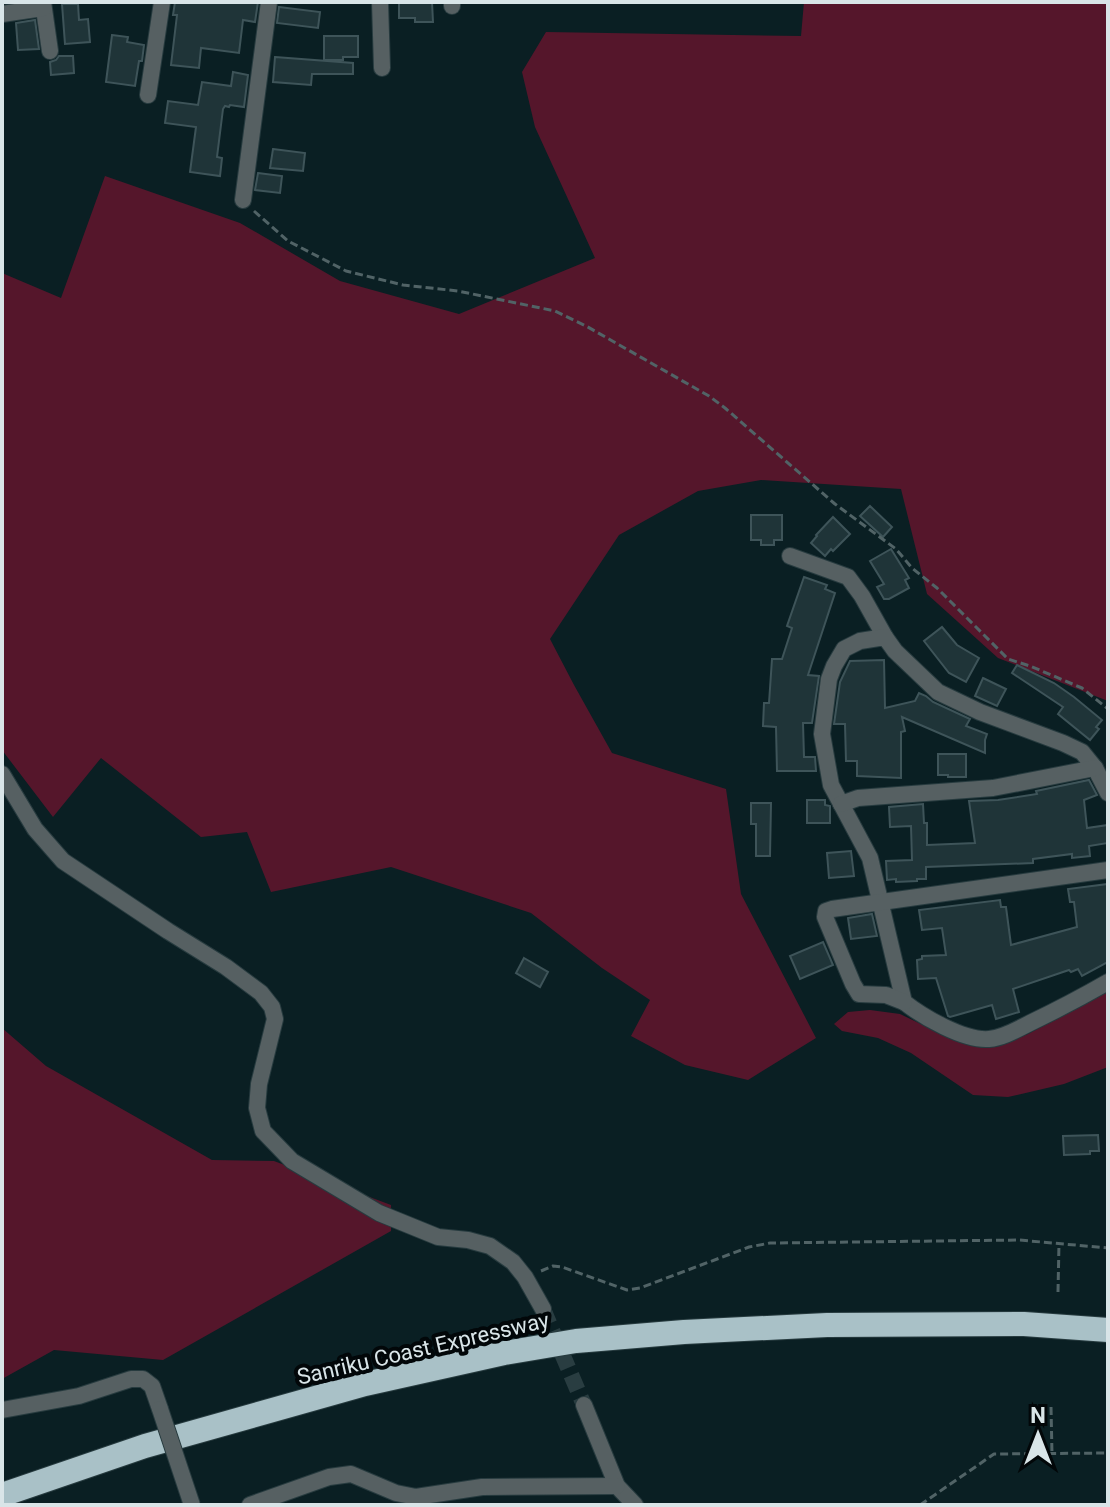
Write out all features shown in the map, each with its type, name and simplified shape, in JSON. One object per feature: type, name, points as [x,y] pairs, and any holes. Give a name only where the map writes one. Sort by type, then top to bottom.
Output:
[{"type":"highway","name":"Sanriku Coast Expressway","points":[[2,1495],[145,1446],[365,1384],[504,1353],[576,1341],[827,1325],[1024,1324],[1108,1330]]},
{"type":"street","points":[[148,95],[162,2]]},
{"type":"street","points":[[243,200],[269,2]]},
{"type":"street","points":[[380,2],[382,68]]},
{"type":"street","points":[[2,14],[43,5],[50,51]]},
{"type":"street","points":[[790,556],[848,577],[895,651],[938,692],[1082,752],[1095,768],[1108,793]]},
{"type":"street","points":[[885,637],[860,641],[844,649],[829,679],[822,734],[831,785],[870,858],[904,1002]]},
{"type":"street","points":[[841,804],[858,798],[993,788],[1095,768]]},
{"type":"street","points":[[2,774],[35,829],[63,861],[226,967],[261,993],[272,1007],[275,1019],[259,1084],[257,1108],[263,1131],[292,1161],[379,1213],[438,1237],[490,1246],[513,1262],[543,1309]]},
{"type":"street","points":[[1108,870],[832,909],[826,911],[825,917],[859,994],[886,995],[975,1038],[992,1039],[1017,1029],[1108,982]]},
{"type":"street","points":[[2,1410],[79,1396],[131,1379],[143,1379],[152,1386],[192,1505]]},
{"type":"street","points":[[584,1405],[617,1486],[635,1505]]},
{"type":"street","points":[[250,1505],[329,1477],[351,1474],[396,1493],[416,1497],[482,1487],[617,1486]]},
{"type":"path","points":[[243,200],[288,241],[346,271],[403,285],[458,291],[555,311],[709,396],[835,504],[896,549],[1008,659],[1082,688],[1108,709]]},
{"type":"path","points":[[525,1277],[553,1266],[562,1267],[627,1290],[640,1288],[749,1247],[770,1243],[1019,1240],[1108,1248]]},
{"type":"path","points":[[1058,1292],[1059,1243]]},
{"type":"path","points":[[1051,1407],[1052,1454]]},
{"type":"path","points":[[920,1505],[994,1454],[1108,1453]]},
{"type":"shaded area","points":[[804,2],[1108,2],[1108,701],[998,658],[927,594],[901,489],[761,480],[698,491],[619,535],[550,639],[612,753],[726,789],[741,894],[816,1038],[748,1080],[685,1065],[631,1036],[650,1000],[602,968],[531,913],[391,867],[271,892],[247,832],[201,837],[101,758],[53,817],[2,750],[2,273],[61,298],[105,176],[240,223],[340,281],[459,314],[595,258],[535,127],[522,72],[546,32],[801,36]]},
{"type":"shaded area","points":[[1108,991],[1108,1067],[1064,1084],[1008,1097],[973,1095],[911,1053],[878,1038],[842,1031],[834,1024],[848,1012],[870,1010],[900,1014],[950,1038],[977,1047],[993,1047],[1028,1034]]},
{"type":"shaded area","points":[[2,1028],[46,1066],[212,1160],[274,1161],[391,1205],[391,1231],[163,1360],[54,1350],[2,1379]]},
{"type":"building","points":[[175,2],[258,2],[255,22],[243,20],[239,53],[201,48],[199,68],[171,65],[177,15],[173,15]]},
{"type":"building","points":[[399,2],[432,2],[433,22],[399,18]]},
{"type":"building","points":[[62,4],[78,4],[79,20],[88,19],[90,42],[65,44]]},
{"type":"building","points":[[279,7],[320,12],[318,28],[277,23]]},
{"type":"building","points":[[35,20],[39,49],[18,50],[16,23]]},
{"type":"building","points":[[112,35],[128,37],[127,42],[144,45],[135,86],[106,82]]},
{"type":"building","points":[[324,36],[358,36],[358,57],[324,60]]},
{"type":"building","points":[[59,56],[73,56],[74,73],[51,75],[50,62]]},
{"type":"building","points":[[275,57],[353,63],[353,74],[312,74],[311,85],[273,82]]},
{"type":"building","points":[[233,72],[248,75],[244,107],[230,105],[223,109],[217,157],[222,158],[220,176],[190,172],[196,127],[165,123],[168,101],[198,105],[202,82],[231,86]]},
{"type":"building","points":[[273,149],[305,153],[303,171],[270,168]]},
{"type":"building","points":[[258,173],[282,176],[280,193],[255,190]]},
{"type":"building","points":[[870,506],[892,527],[883,537],[860,516]]},
{"type":"building","points":[[751,515],[782,515],[782,540],[774,540],[774,545],[761,545],[761,540],[751,540]]},
{"type":"building","points":[[833,517],[850,534],[825,556],[811,543]]},
{"type":"building","points":[[891,549],[909,578],[905,580],[909,588],[884,599],[877,587],[884,584],[870,561]]},
{"type":"building","points":[[804,577],[827,585],[825,589],[835,593],[808,675],[819,676],[812,723],[803,723],[804,757],[815,757],[816,771],[777,771],[776,727],[763,726],[764,703],[769,703],[772,659],[782,659],[792,628],[787,626]]},
{"type":"building","points":[[942,627],[957,645],[979,658],[966,682],[949,673],[924,641]]},
{"type":"building","points":[[884,660],[885,708],[915,701],[919,693],[926,696],[970,719],[966,726],[987,734],[985,753],[902,717],[905,731],[901,732],[901,778],[857,776],[857,761],[846,761],[845,724],[834,724],[840,682],[850,661]]},
{"type":"building","points":[[1017,665],[1054,683],[1102,720],[1090,740],[1058,714],[1063,707],[1012,673]]},
{"type":"building","points":[[983,678],[1006,689],[997,706],[975,696]]},
{"type":"building","points":[[938,754],[966,754],[966,777],[938,775]]},
{"type":"building","points":[[1089,780],[1097,795],[1084,800],[1087,828],[1108,825],[1108,843],[1089,846],[1090,856],[1072,858],[1072,854],[1033,859],[1033,863],[926,867],[926,879],[887,880],[886,861],[912,860],[911,826],[890,827],[889,807],[923,804],[927,845],[975,843],[969,801],[1037,794],[1036,791]]},
{"type":"building","points":[[807,800],[825,800],[825,805],[830,806],[830,823],[807,823]]},
{"type":"building","points":[[751,803],[771,803],[770,856],[756,856],[756,824],[751,824]]},
{"type":"building","points":[[851,851],[854,876],[829,878],[827,853]]},
{"type":"building","points":[[1108,884],[1108,962],[1082,976],[1078,969],[1069,970],[1013,989],[1019,1012],[996,1019],[992,1005],[950,1017],[936,978],[918,979],[917,960],[922,956],[946,955],[942,928],[922,930],[919,910],[1000,900],[1001,907],[1006,907],[1011,945],[1077,927],[1074,902],[1070,902],[1068,889]]},
{"type":"building","points":[[872,914],[877,936],[851,939],[848,918]]},
{"type":"building","points":[[823,942],[833,965],[800,979],[790,956]]},
{"type":"building","points":[[524,958],[548,972],[540,987],[516,973]]},
{"type":"building","points":[[1098,1135],[1099,1151],[1064,1155],[1063,1136]]},
{"type":"tunnel","points":[[543,1309],[584,1405]]}]
